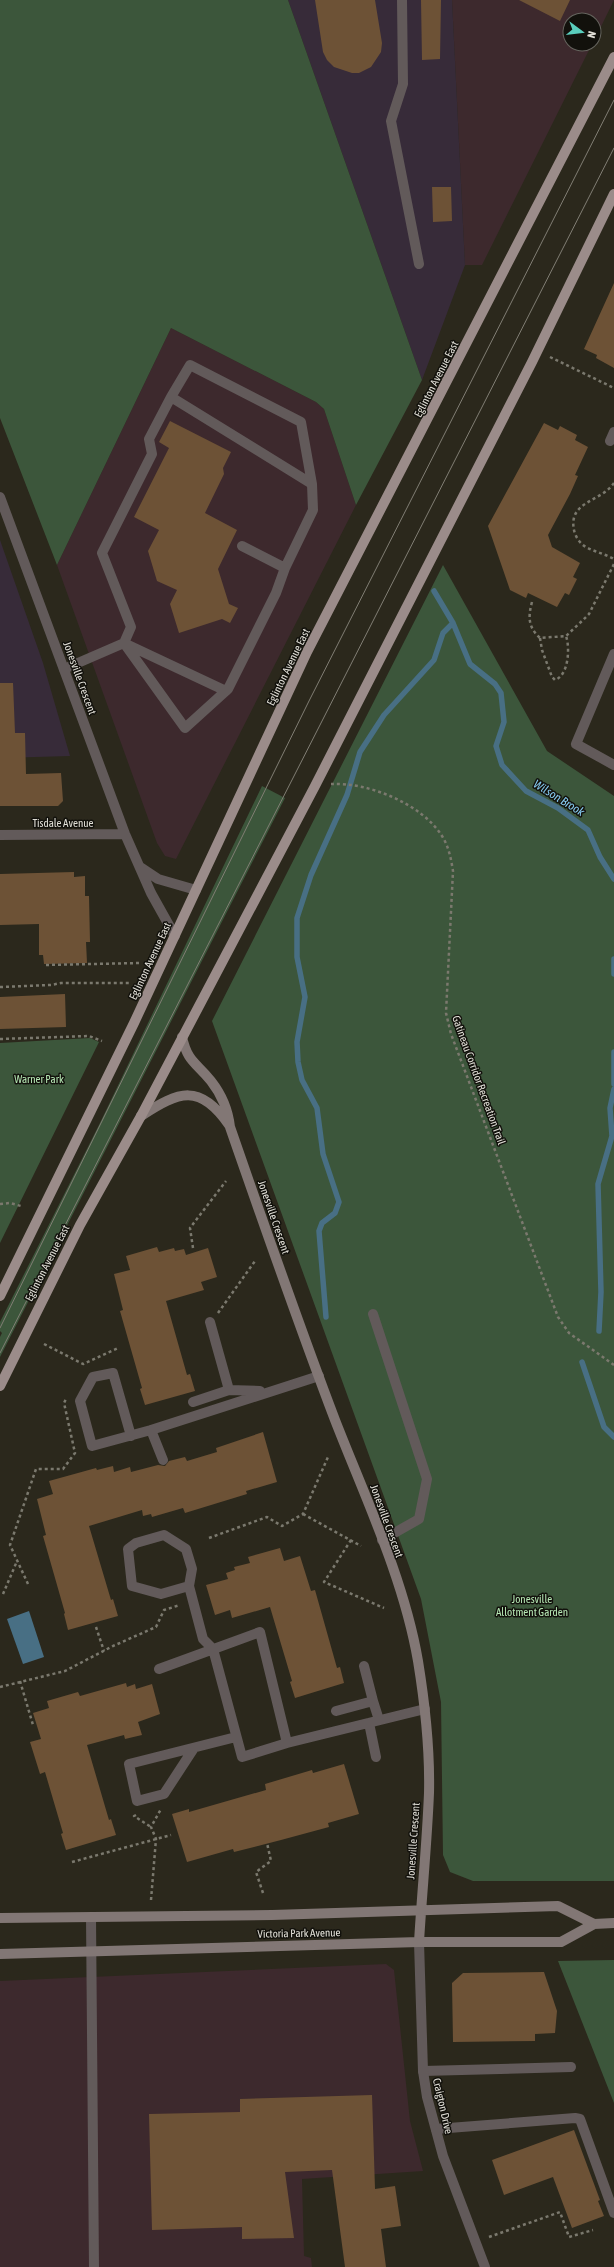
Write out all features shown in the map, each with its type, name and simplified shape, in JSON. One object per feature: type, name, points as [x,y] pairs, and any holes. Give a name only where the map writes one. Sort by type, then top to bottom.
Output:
[{"type":"main road","name":"Eglinton Avenue East","points":[[0,1296],[88,1120],[176,936],[307,652],[614,57]]},
{"type":"main road","name":"Eglinton Avenue East","points":[[0,1386],[80,1225],[141,1116],[315,786],[537,351],[614,194]]},
{"type":"main road","name":"Jonesville Crescent","points":[[182,1037],[186,1054],[211,1081],[224,1101],[228,1112],[230,1127],[318,1376],[382,1540],[402,1599],[417,1659],[425,1708],[429,1791],[419,1942]]},
{"type":"main road","name":"Jonesville Crescent","points":[[141,1116],[171,1098],[198,1097],[210,1101],[217,1108],[230,1127]]},
{"type":"main road","name":"Victoria Park Avenue","points":[[0,1918],[558,1906],[594,1924]]},
{"type":"main road","name":"Victoria Park Avenue","points":[[0,1954],[91,1949],[419,1942],[561,1942],[594,1924],[614,1923]]},
{"type":"street","points":[[402,0],[403,84],[391,121],[419,264]]},
{"type":"street","points":[[64,669],[124,643],[131,628],[102,553],[152,454],[149,439],[190,365],[301,422],[312,484],[313,510],[285,568],[276,593],[226,691],[185,728],[124,643]]},
{"type":"street","points":[[171,397],[312,484]]},
{"type":"street","name":"Jonesville Crescent","points":[[0,497],[125,834],[151,893],[176,936]]},
{"type":"street","points":[[242,546],[285,568]]},
{"type":"street","points":[[124,643],[226,691]]},
{"type":"street","points":[[614,654],[576,744],[614,765]]},
{"type":"street","name":"Tisdale Avenue","points":[[0,835],[125,834]]},
{"type":"street","points":[[140,867],[158,879],[196,890]]},
{"type":"street","points":[[373,1314],[427,1479],[419,1519],[382,1540]]},
{"type":"street","points":[[210,1322],[229,1390]]},
{"type":"street","points":[[131,1436],[113,1373],[93,1377],[80,1401],[92,1446],[131,1436],[151,1430],[267,1391],[318,1376]]},
{"type":"street","points":[[193,1402],[229,1390],[267,1391]]},
{"type":"street","points":[[151,1430],[163,1460]]},
{"type":"street","points":[[189,1586],[161,1594],[132,1586],[128,1550],[136,1544],[164,1535],[186,1549],[192,1569],[189,1586],[193,1602],[203,1638],[213,1649],[242,1757],[374,1722],[400,1713],[425,1708]]},
{"type":"street","points":[[159,1669],[260,1632],[287,1744]]},
{"type":"street","points":[[364,1666],[373,1701],[376,1757]]},
{"type":"street","points":[[336,1711],[373,1701]]},
{"type":"street","points":[[194,1748],[164,1794],[137,1801],[129,1764],[236,1737]]},
{"type":"street","points":[[91,1917],[94,2267]]},
{"type":"street","name":"Craigton Drive","points":[[419,1942],[424,2071],[427,2097],[443,2156],[485,2267]]},
{"type":"street","points":[[424,2071],[571,2067]]},
{"type":"street","points":[[436,2129],[575,2118],[580,2119],[614,2213]]},
{"type":"path","points":[[537,351],[614,388]]},
{"type":"path","points":[[614,483],[597,498],[580,506],[572,521],[575,535],[585,547],[602,552],[614,559]]},
{"type":"path","points":[[540,638],[566,636],[589,614],[614,564]]},
{"type":"path","points":[[532,602],[529,616],[530,626],[540,638],[542,650],[552,678],[555,680],[560,677],[567,660],[569,643],[566,636]]},
{"type":"path","name":"Gatineau Corridor Recreation Trail","points":[[315,786],[347,783],[379,792],[399,800],[423,816],[444,840],[449,850],[453,871],[446,1013],[451,1034],[558,1317],[569,1333],[614,1365]]},
{"type":"path","points":[[46,965],[140,963]]},
{"type":"path","points":[[0,987],[51,985],[61,983],[130,983]]},
{"type":"path","points":[[0,1039],[89,1036],[102,1041]]},
{"type":"path","points":[[194,1248],[190,1228],[226,1181]]},
{"type":"path","points":[[0,1204],[10,1203],[21,1206]]},
{"type":"path","points":[[210,1322],[224,1307],[255,1261]]},
{"type":"path","points":[[44,1344],[83,1364]]},
{"type":"path","points":[[80,1371],[83,1364],[118,1348]]},
{"type":"path","points":[[28,1584],[10,1545],[36,1469],[63,1469],[75,1452],[64,1403],[67,1397]]},
{"type":"path","points":[[209,1538],[267,1517],[282,1526],[304,1514],[328,1457]]},
{"type":"path","points":[[304,1514],[361,1546]]},
{"type":"path","points":[[351,1540],[324,1582],[384,1608]]},
{"type":"path","points":[[4,1594],[17,1561]]},
{"type":"path","points":[[0,1687],[65,1671],[156,1627],[164,1610],[193,1602]]},
{"type":"path","points":[[96,1626],[104,1651]]},
{"type":"path","points":[[20,1681],[33,1725]]},
{"type":"path","points":[[151,1900],[156,1839],[151,1827],[162,1807]]},
{"type":"path","points":[[72,1862],[171,1836]]},
{"type":"path","points":[[263,1894],[256,1872],[271,1861],[267,1843]]},
{"type":"path","points":[[475,2242],[560,2212],[569,2237],[593,2230]]},
{"type":"shaded area","points":[[288,0],[452,0],[465,265],[422,380]]},
{"type":"shaded area","points":[[452,0],[614,0],[602,25],[602,12],[562,12],[562,52],[588,52],[482,265],[465,265]]},
{"type":"shaded area","points":[[171,328],[316,402],[324,409],[356,505],[176,859],[165,856],[157,843],[57,565]]},
{"type":"shaded area","points":[[0,540],[43,663],[70,756],[0,758]]},
{"type":"shaded area","points":[[386,1964],[394,1970],[410,2121],[423,2171],[302,2179],[304,2256],[311,2258],[312,2267],[0,2267],[0,1981]]},
{"type":"green space","points":[[0,0],[288,0],[422,380],[356,505],[324,409],[316,402],[171,328],[57,565],[0,418]]},
{"type":"green space","name":"Jonesville Allotment Garden","points":[[443,565],[547,751],[614,796],[614,1881],[473,1881],[450,1872],[443,1855],[441,1702],[421,1599],[212,1021]]},
{"type":"green space","points":[[262,786],[285,798],[0,1357],[0,1337],[2,1333],[0,1331],[0,1322],[99,1125]]},
{"type":"green space","name":"Warner Park","points":[[90,1038],[99,1042],[0,1243],[0,1043]]},
{"type":"green space","points":[[614,1960],[614,2103],[558,1961]]},
{"type":"water","points":[[29,1611],[44,1657],[23,1664],[7,1619]]},
{"type":"building","points":[[315,0],[375,0],[382,43],[381,52],[371,67],[359,73],[352,73],[334,67],[327,60],[323,52]]},
{"type":"building","points":[[421,0],[441,0],[440,59],[422,60]]},
{"type":"building","points":[[519,0],[570,0],[564,12],[562,12],[560,21]]},
{"type":"building","points":[[432,187],[451,187],[452,221],[433,222]]},
{"type":"building","points":[[614,283],[614,368],[596,358],[597,355],[584,349]]},
{"type":"building","points":[[170,421],[231,452],[223,468],[224,474],[205,513],[237,530],[218,569],[229,604],[238,608],[230,623],[222,619],[179,633],[170,604],[177,590],[157,581],[148,551],[159,530],[134,517],[169,448],[159,442]]},
{"type":"building","points":[[544,423],[558,430],[560,426],[577,435],[575,440],[588,447],[575,475],[578,476],[570,494],[548,535],[552,547],[580,563],[573,577],[577,579],[569,595],[565,593],[557,607],[528,593],[526,598],[510,590],[488,526]]},
{"type":"building","points":[[0,683],[13,683],[15,733],[25,733],[26,774],[61,773],[63,801],[58,806],[0,806]]},
{"type":"building","points":[[74,872],[74,877],[85,876],[85,896],[89,896],[90,942],[86,942],[87,963],[44,964],[43,955],[39,955],[39,924],[0,925],[0,874]]},
{"type":"building","points":[[65,994],[66,1027],[0,1029],[0,997]]},
{"type":"building","points":[[157,1247],[159,1252],[174,1248],[175,1251],[184,1249],[186,1255],[208,1248],[217,1277],[201,1282],[204,1290],[166,1301],[187,1375],[190,1374],[195,1391],[145,1405],[140,1389],[142,1388],[120,1311],[123,1310],[114,1274],[130,1270],[126,1256]]},
{"type":"building","points":[[263,1432],[277,1482],[246,1491],[247,1494],[185,1513],[183,1508],[152,1517],[151,1514],[143,1516],[142,1510],[89,1526],[111,1600],[113,1599],[118,1616],[68,1630],[65,1613],[43,1536],[46,1535],[37,1499],[53,1494],[49,1481],[96,1468],[97,1470],[113,1466],[114,1472],[130,1467],[131,1472],[158,1465],[165,1466],[169,1461],[185,1457],[187,1461],[217,1452],[216,1448]]},
{"type":"building","points":[[280,1548],[284,1561],[300,1556],[311,1591],[315,1590],[337,1668],[340,1667],[344,1683],[295,1698],[290,1682],[292,1681],[270,1607],[232,1618],[230,1610],[215,1615],[206,1585],[228,1579],[226,1573],[235,1570],[234,1567],[250,1563],[248,1557]]},
{"type":"building","points":[[126,1683],[127,1687],[135,1684],[136,1689],[152,1684],[160,1714],[138,1722],[142,1735],[125,1739],[124,1735],[87,1745],[109,1820],[111,1819],[116,1835],[66,1850],[61,1834],[63,1833],[45,1772],[40,1774],[30,1742],[41,1739],[33,1713],[49,1708],[47,1701],[78,1692],[80,1696]]},
{"type":"building","points":[[344,1764],[359,1814],[328,1823],[329,1827],[234,1852],[233,1849],[187,1862],[172,1814],[189,1809],[189,1812],[266,1790],[265,1784],[312,1770],[313,1773]]},
{"type":"building","points":[[544,1972],[557,2011],[555,2033],[535,2034],[535,2041],[453,2042],[452,1983],[463,1973]]},
{"type":"building","points":[[372,2095],[375,2189],[395,2186],[401,2226],[381,2229],[386,2267],[345,2267],[332,2170],[285,2172],[294,2238],[242,2239],[242,2227],[152,2230],[149,2114],[240,2112],[240,2099]]},
{"type":"building","points":[[574,2130],[600,2200],[598,2201],[604,2216],[572,2228],[553,2177],[504,2195],[492,2160]]},
{"type":"waterway","name":"Wilson Brook","points":[[434,591],[453,623],[470,664],[495,684],[501,693],[504,722],[496,746],[502,765],[526,791],[558,808],[588,830],[600,857],[614,879]]},
{"type":"waterway","points":[[326,1317],[319,1231],[322,1223],[335,1213],[339,1202],[323,1154],[317,1108],[302,1080],[298,1062],[297,1042],[305,997],[297,957],[297,918],[311,875],[347,795],[360,752],[384,715],[434,660],[443,633],[453,623]]},
{"type":"waterway","points":[[614,959],[614,974]]},
{"type":"waterway","points":[[614,1052],[614,1084]]},
{"type":"waterway","points":[[599,1331],[601,1292],[598,1184],[612,1136],[610,1108],[614,1089]]},
{"type":"waterway","points":[[582,1362],[604,1427],[614,1437]]},
{"type":"tram line","points":[[0,1328],[309,701],[614,100]]},
{"type":"tram line","points":[[0,1353],[614,148]]}]
